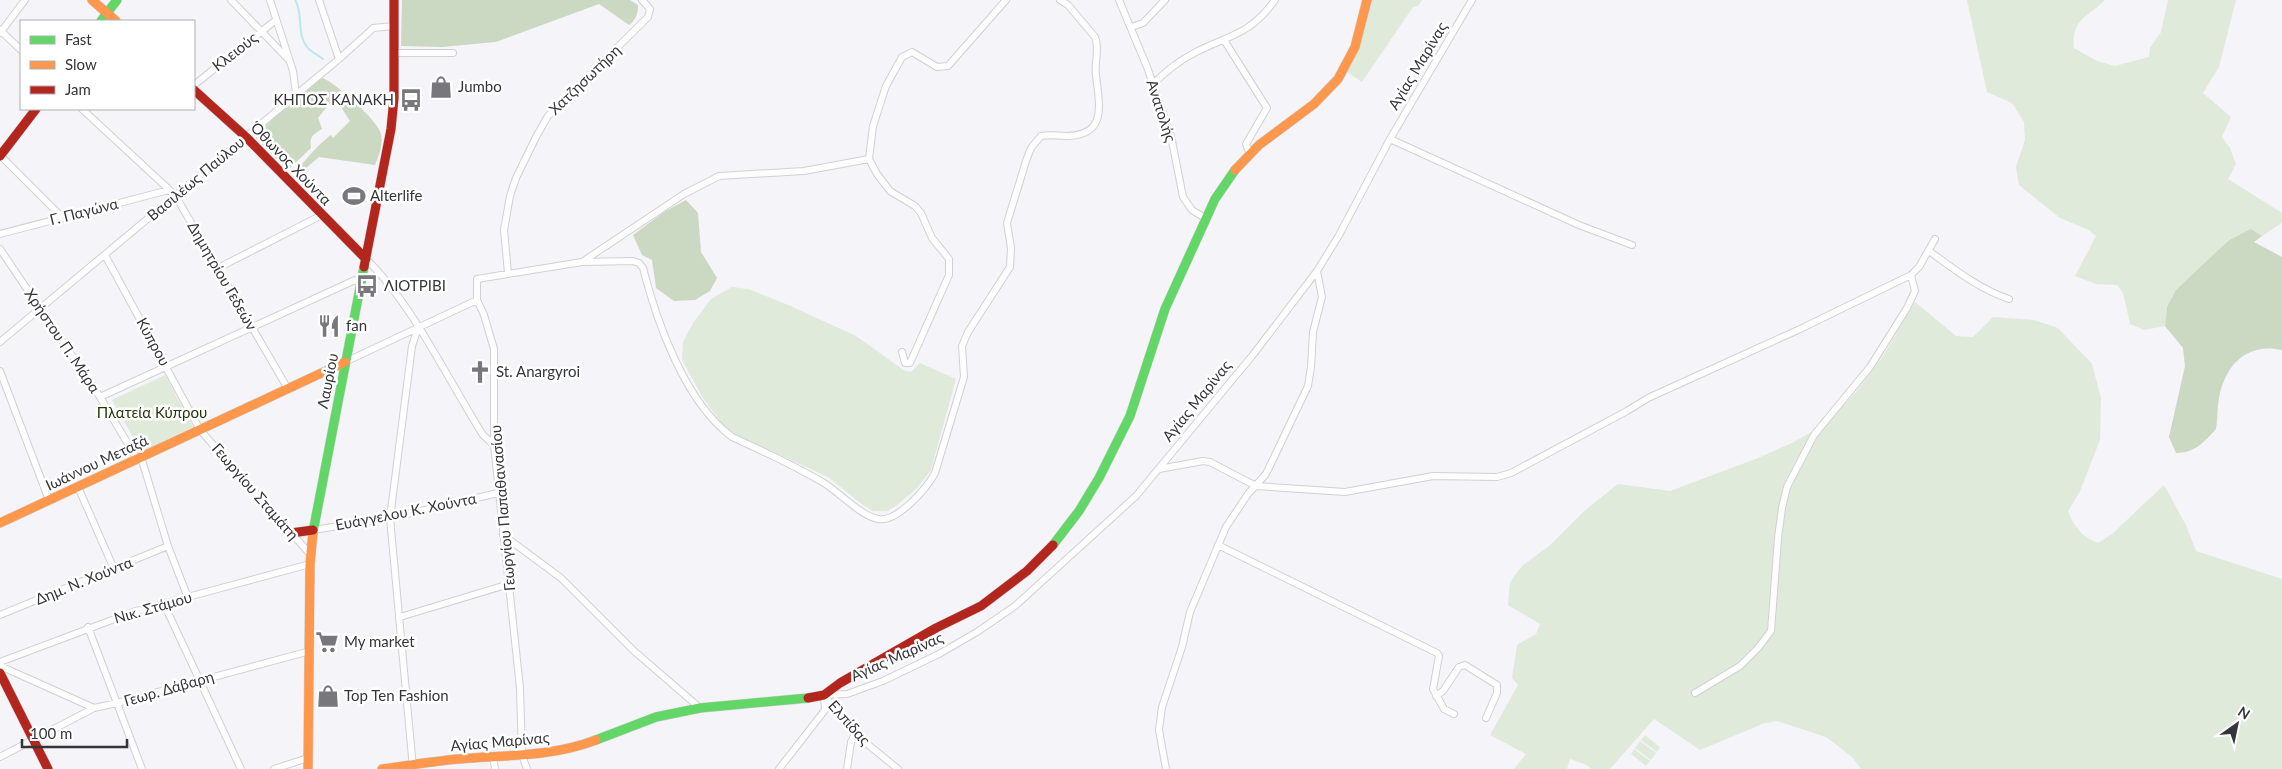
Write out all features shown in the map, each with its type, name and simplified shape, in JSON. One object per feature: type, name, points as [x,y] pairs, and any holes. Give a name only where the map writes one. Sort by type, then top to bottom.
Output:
[{"type":"street","points":[[20,49],[0,31],[25,0]]},
{"type":"street","points":[[92,0],[115,20]]},
{"type":"street","points":[[102,20],[117,0]]},
{"type":"street","points":[[231,0],[289,60]]},
{"type":"street","points":[[270,0],[289,60],[296,86],[296,94]]},
{"type":"street","points":[[319,0],[339,59]]},
{"type":"street","name":"Λαυρίου","points":[[308,769],[310,559],[313,530],[391,130],[394,0]]},
{"type":"street","name":"Χατζησωτήρη","points":[[508,273],[504,230],[510,196],[516,178],[536,137],[548,116],[648,17],[650,9],[642,0]]},
{"type":"street","points":[[902,352],[905,363],[910,363],[949,273],[950,263],[945,253],[932,238],[919,210],[890,191],[877,174],[869,159],[872,134],[882,96],[891,75],[902,57],[912,52],[937,67],[948,66],[1006,0]]},
{"type":"street","points":[[582,262],[633,261],[639,263],[655,314],[670,350],[686,380],[720,428],[732,437],[824,483],[877,519],[891,517],[920,494],[929,484],[935,473],[964,377],[962,346],[968,332],[1010,267],[1011,248],[1007,222],[1031,148],[1040,136],[1078,134],[1094,126],[1100,116],[1095,63],[1097,43],[1095,37],[1068,5],[1060,0]]},
{"type":"street","name":"Ανατολής","points":[[1119,0],[1132,27],[1171,136],[1183,197],[1192,210],[1205,218]]},
{"type":"street","points":[[1132,27],[1143,23],[1165,0]]},
{"type":"street","points":[[1152,84],[1186,58],[1244,31],[1256,23],[1275,0]]},
{"type":"street","points":[[778,769],[825,710],[824,695],[898,650],[936,628],[981,606],[1000,593],[1041,556],[1069,524],[1099,478],[1122,436],[1140,388],[1165,309],[1205,218],[1222,186],[1258,145],[1317,101],[1337,80],[1355,48],[1367,0]]},
{"type":"street","name":"Αγίας Μαρίνας","points":[[382,769],[579,747],[656,716],[700,708],[847,694],[883,681],[939,654],[978,632],[1014,606],[1136,496],[1159,470],[1317,271],[1338,237],[1390,139],[1472,0]]},
{"type":"street","name":"Κλειούς","points":[[195,84],[276,20]]},
{"type":"street","name":"Βασιλέως Παύλου","points":[[0,342],[374,28],[394,26]]},
{"type":"street","points":[[1224,40],[1267,108],[1246,144],[1250,154]]},
{"type":"street","points":[[394,52],[452,53]]},
{"type":"street","name":"Όθωνος Χούντα","points":[[195,91],[246,137],[366,259]]},
{"type":"street","points":[[35,110],[0,156],[63,218]]},
{"type":"street","name":"Δημητρίου Γεδεών","points":[[83,110],[175,196],[288,389]]},
{"type":"street","points":[[1390,139],[1579,225],[1632,245]]},
{"type":"street","name":"Γεωργίου Παπαθανασίου","points":[[527,769],[522,754],[520,688],[494,445],[494,349],[484,315],[477,300],[476,278],[546,269],[582,262],[684,194],[719,176],[804,171],[869,159]]},
{"type":"street","name":"Γ. Παγώνα","points":[[0,234],[169,190]]},
{"type":"street","points":[[218,268],[322,215]]},
{"type":"street","points":[[1159,470],[1203,461],[1210,462],[1256,486],[1344,492],[1434,476],[1497,477],[1510,473],[1627,412],[1648,398],[1798,330],[1912,275],[1935,239]]},
{"type":"street","name":"Χρήστου Π. Μάρα","points":[[0,249],[139,458],[168,546],[188,598]]},
{"type":"street","points":[[1929,251],[1985,289],[2009,299]]},
{"type":"street","name":"Κύπρου","points":[[105,255],[200,430]]},
{"type":"street","points":[[366,259],[379,272],[418,328],[483,435],[494,445]]},
{"type":"street","points":[[1166,769],[1159,730],[1162,707],[1182,647],[1190,612],[1226,527],[1248,494],[1272,464],[1308,386],[1312,367],[1313,332],[1322,297],[1317,271]]},
{"type":"street","points":[[1695,693],[1740,666],[1758,648],[1771,631],[1778,538],[1787,487],[1814,435],[1870,368],[1907,308],[1914,291],[1912,275]]},
{"type":"street","points":[[100,397],[355,280],[361,282]]},
{"type":"street","name":"Ιωάννου Μεταξά","points":[[0,523],[477,300]]},
{"type":"street","points":[[412,766],[390,518],[412,346],[418,328]]},
{"type":"street","points":[[0,371],[49,500]]},
{"type":"street","name":"Γεωργίου Σταμάτη","points":[[200,430],[292,533],[310,559]]},
{"type":"street","points":[[78,487],[114,569]]},
{"type":"street","name":"Ευάγγελου Κ. Χούντα","points":[[313,530],[390,518],[498,493]]},
{"type":"street","points":[[292,533],[313,530]]},
{"type":"street","points":[[504,535],[561,578],[634,651],[700,708]]},
{"type":"street","name":"Δημ. Ν. Χούντα","points":[[0,615],[168,546]]},
{"type":"street","points":[[1218,546],[1437,652],[1438,659],[1433,682],[1436,696],[1444,709],[1454,714]]},
{"type":"street","name":"Νικ. Στάμου","points":[[0,664],[88,627],[188,598],[310,559]]},
{"type":"street","points":[[400,617],[509,584]]},
{"type":"street","points":[[164,604],[241,769]]},
{"type":"street","points":[[88,627],[142,769]]},
{"type":"street","name":"Γεωρ. Δάβαρη","points":[[0,756],[94,708],[117,704],[310,651]]},
{"type":"street","points":[[0,664],[94,708]]},
{"type":"street","points":[[1436,696],[1443,691],[1459,667],[1465,665],[1497,685],[1497,693],[1486,718]]},
{"type":"street","points":[[0,673],[48,769]]},
{"type":"street","name":"Ελπίδας","points":[[824,695],[855,734],[898,769]]},
{"type":"street","points":[[847,769],[851,742],[855,734]]},
{"type":"street","points":[[492,756],[495,769]]},
{"type":"street","points":[[274,769],[308,758]]},
{"type":"green space","points":[[402,0],[630,0],[638,5],[638,11],[629,25],[599,4],[496,42],[442,47],[401,46]]},
{"type":"green space","points":[[1370,0],[1422,0],[1418,6],[1413,7],[1362,82],[1347,72]]},
{"type":"green space","points":[[1967,0],[2105,0],[2082,19],[2078,25],[2075,31],[2074,48],[2097,61],[2115,66],[2149,57],[2150,48],[2161,32],[2168,0],[2236,0],[2219,67],[2203,93],[2231,117],[2222,137],[2230,148],[2236,164],[2228,179],[2282,213],[2282,223],[2262,236],[2251,230],[2228,240],[2167,307],[2165,326],[2144,330],[2130,324],[2123,293],[2117,285],[2096,284],[2075,276],[2096,236],[2089,230],[2060,218],[2019,185],[2016,167],[2025,140],[2024,122],[2012,103],[1987,92]]},
{"type":"green space","points":[[323,78],[356,103],[378,128],[381,134],[379,154],[375,165],[319,157],[293,179],[303,162],[327,138],[331,135],[333,138],[350,121],[339,104],[329,104],[318,118],[322,129],[312,136],[311,148],[288,170],[256,138],[297,96]]},
{"type":"green space","points":[[686,200],[698,213],[701,252],[717,278],[710,291],[695,300],[674,301],[656,288],[652,260],[642,255],[633,235],[664,212]]},
{"type":"green space","points":[[2251,229],[2262,236],[2254,242],[2282,257],[2282,350],[2258,349],[2248,353],[2232,366],[2222,386],[2218,402],[2216,429],[2194,449],[2183,453],[2176,453],[2169,437],[2185,366],[2183,348],[2165,326],[2167,307],[2176,290],[2229,240]]},
{"type":"green space","points":[[732,287],[748,289],[786,304],[856,336],[905,371],[911,372],[920,363],[956,379],[931,470],[917,488],[896,506],[887,511],[873,511],[828,477],[736,435],[722,424],[703,398],[682,360],[683,342],[693,323],[711,299]]},
{"type":"green space","points":[[1915,302],[1956,336],[1973,337],[1993,317],[2034,320],[2058,328],[2092,364],[2101,398],[2100,440],[2080,491],[2068,511],[2076,527],[2092,541],[2098,543],[2112,534],[2164,485],[2186,525],[2196,551],[2282,579],[2282,769],[1861,769],[1852,757],[1826,737],[1777,721],[1765,723],[1700,750],[1654,719],[1610,769],[1591,769],[1587,765],[1570,759],[1567,769],[1514,769],[1526,754],[1490,735],[1518,685],[1512,678],[1517,645],[1536,634],[1540,624],[1508,605],[1510,582],[1522,566],[1549,546],[1583,512],[1618,484],[1670,491],[1758,458],[1794,442],[1824,425],[1856,392],[1883,356]]},
{"type":"green space","name":"Πλατεία Κύπρου","points":[[165,375],[193,427],[141,452],[112,400]]},
{"type":"green space","points":[[1645,735],[1660,747],[1657,752],[1641,740]]},
{"type":"green space","points":[[1640,741],[1656,753],[1651,760],[1635,748]]},
{"type":"green space","points":[[1634,749],[1650,761],[1646,766],[1631,754]]},
{"type":"waterway","points":[[295,0],[298,6],[304,42],[309,49],[323,59]]},
{"type":"traffic: fast","points":[[102,20],[117,0]]},
{"type":"traffic: fast","points":[[1053,545],[1079,511],[1099,478],[1130,416],[1165,309],[1215,199],[1235,170]]},
{"type":"traffic: fast","points":[[313,532],[364,267]]},
{"type":"traffic: fast","points":[[596,740],[656,717],[700,708],[808,698]]},
{"type":"traffic: slow","points":[[92,0],[115,20]]},
{"type":"traffic: slow","points":[[1235,170],[1259,145],[1314,104],[1338,79],[1355,47],[1367,0]]},
{"type":"traffic: slow","points":[[0,523],[345,362]]},
{"type":"traffic: slow","points":[[308,769],[310,564],[313,532]]},
{"type":"traffic: slow","points":[[382,769],[449,760],[562,750],[596,740]]},
{"type":"traffic: jam","points":[[364,267],[391,129],[394,98],[394,0]]},
{"type":"traffic: jam","points":[[195,91],[246,137],[366,259]]},
{"type":"traffic: jam","points":[[0,156],[35,110]]},
{"type":"traffic: jam","points":[[291,533],[313,530]]},
{"type":"traffic: jam","points":[[808,698],[824,695],[840,683],[936,628],[981,606],[1027,571],[1053,545]]},
{"type":"traffic: jam","points":[[0,673],[48,769]]},
{"type":"place","name":"Jumbo","points":[[441,87]]},
{"type":"place","name":"ΚΗΠΟΣ ΚΑΝΑΚΗ","points":[[411,100]]},
{"type":"place","name":"Alterlife","points":[[354,196]]},
{"type":"place","name":"ΛΙΟΤΡΙΒΙ","points":[[367,286]]},
{"type":"place","name":"fan","points":[[329,326]]},
{"type":"place","name":"St. Anargyroi","points":[[480,372]]},
{"type":"place","name":"My market","points":[[327,642]]},
{"type":"place","name":"Top Ten Fashion","points":[[328,696]]}]
